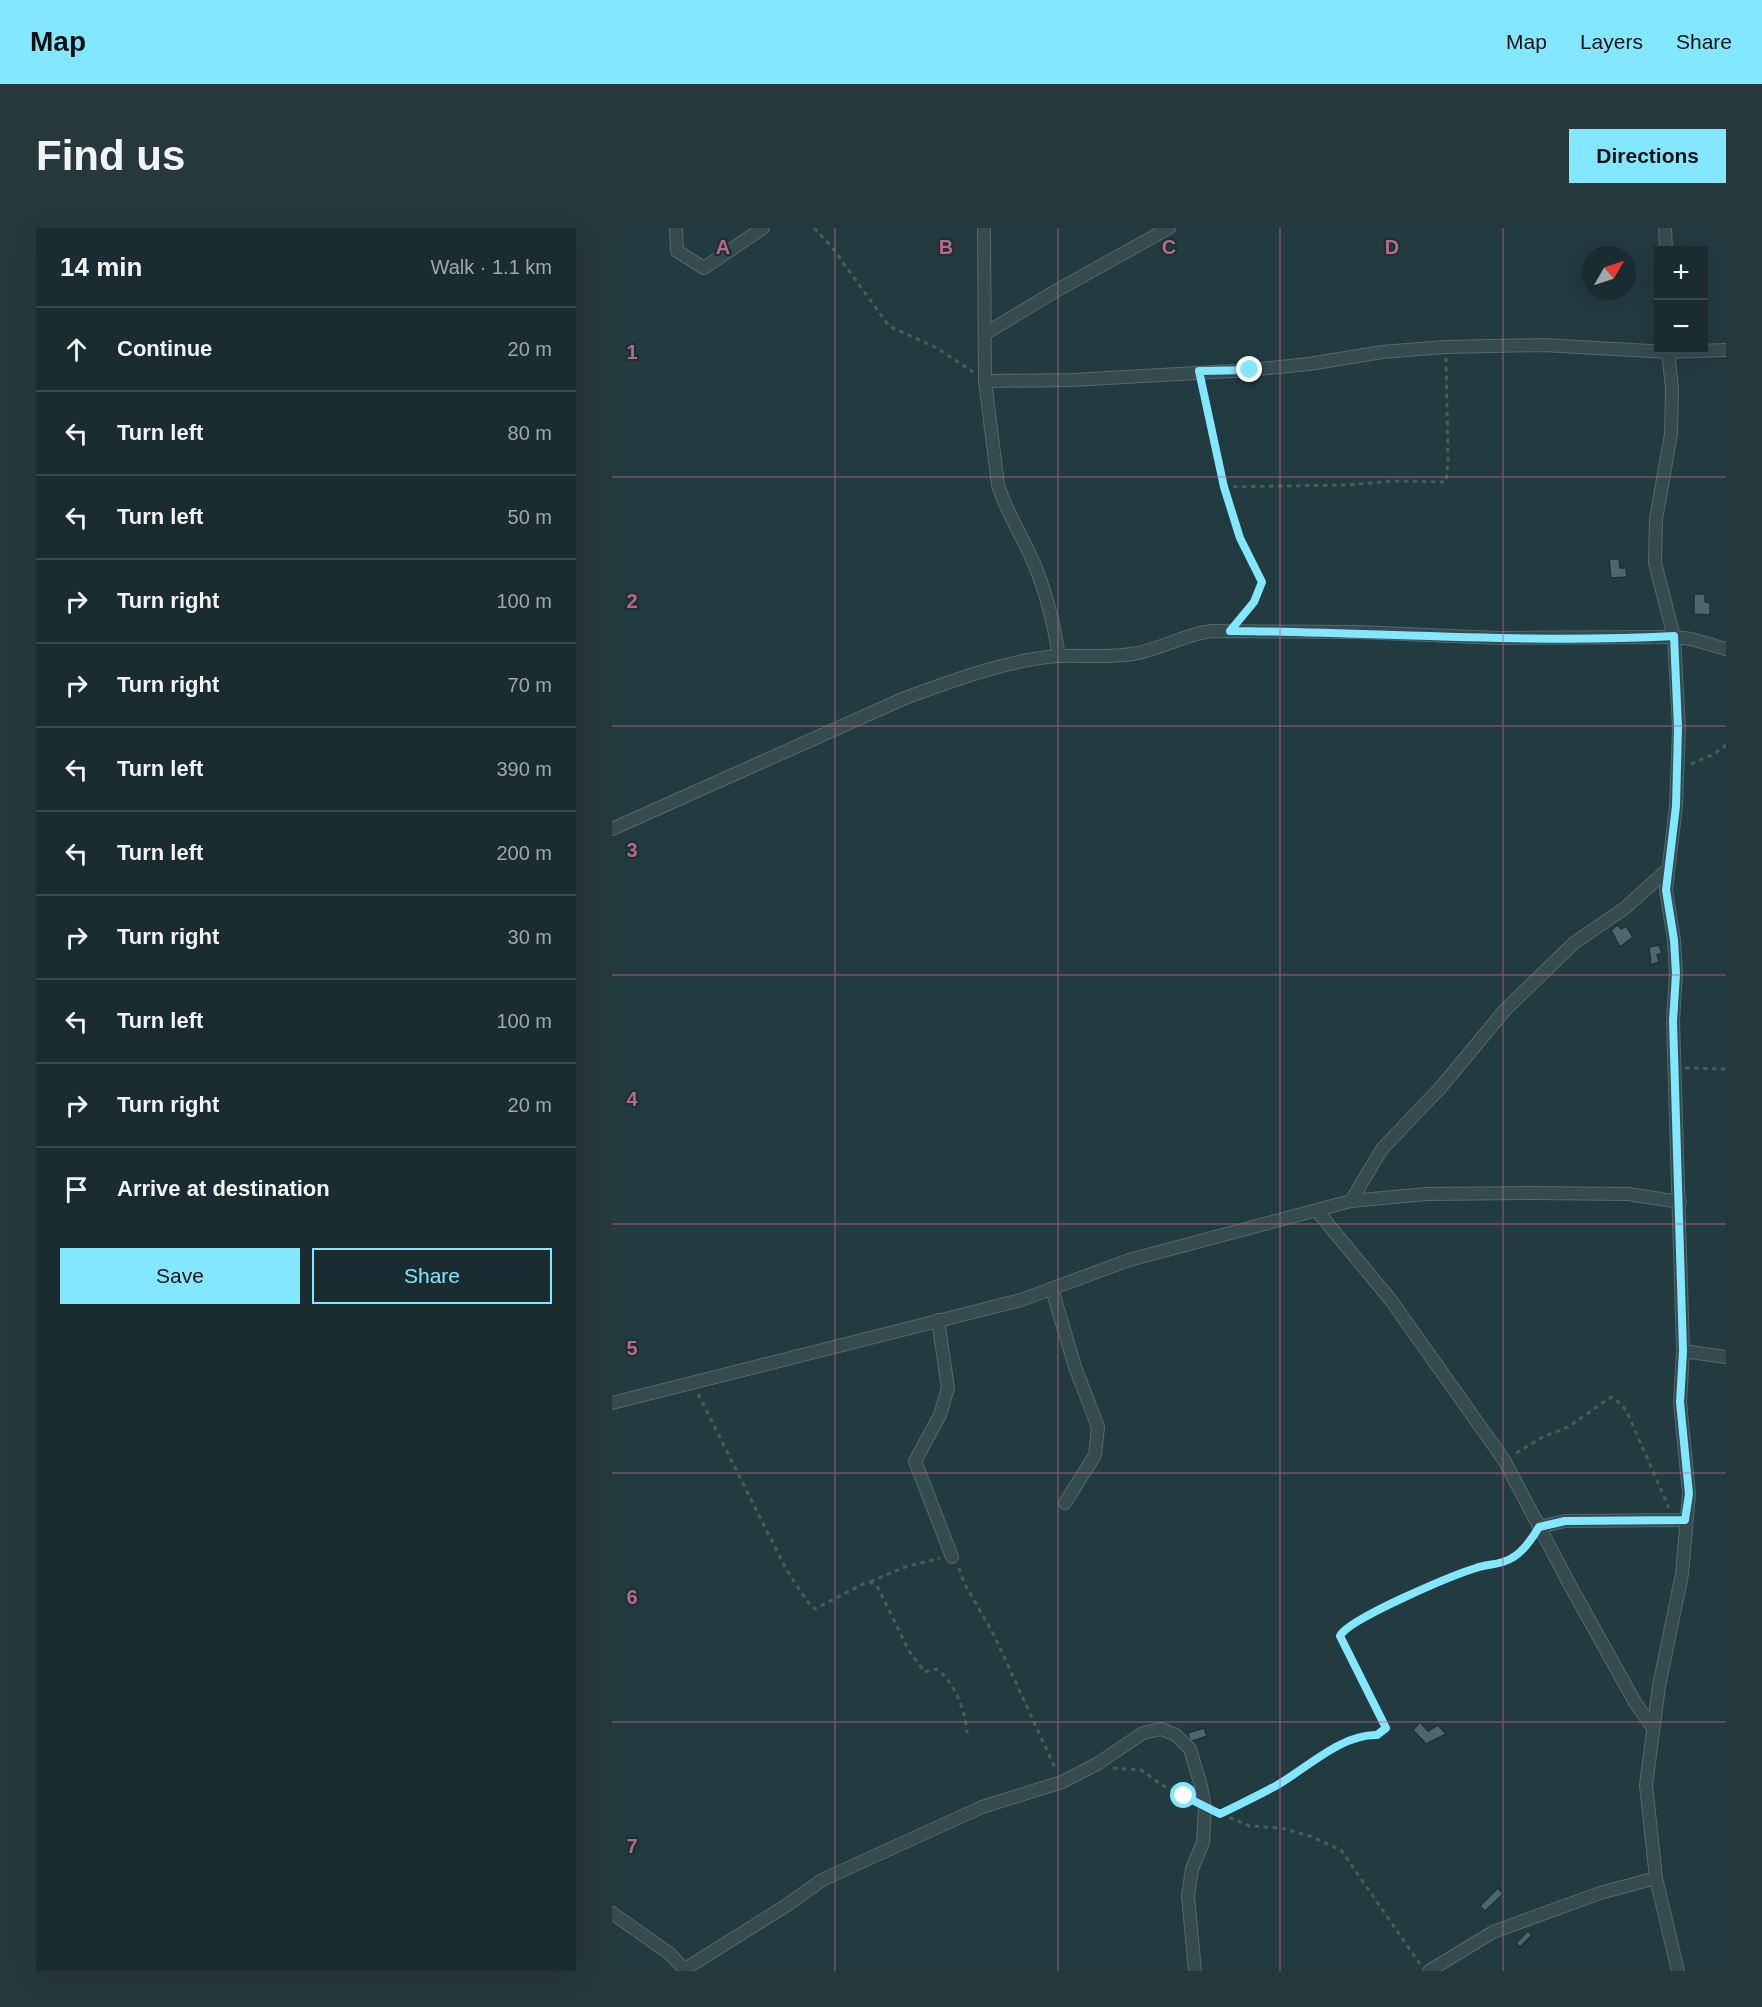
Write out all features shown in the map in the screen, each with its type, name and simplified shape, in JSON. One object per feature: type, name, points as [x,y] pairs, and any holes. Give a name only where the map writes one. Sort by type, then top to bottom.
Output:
[{"type":"street","points":[[676,228],[676,251],[704,268],[764,228]]},
{"type":"street","points":[[984,228],[985,381],[998,485],[1003,501],[1035,565],[1047,600],[1059,656]]},
{"type":"street","points":[[986,333],[1169,228]]},
{"type":"street","points":[[1665,228],[1666,246]]},
{"type":"street","points":[[985,381],[1072,380],[1297,365],[1382,352],[1445,347],[1543,345],[1654,350]]},
{"type":"street","points":[[1708,350],[1726,350]]},
{"type":"street","points":[[1668,354],[1672,389],[1671,434],[1656,519],[1655,563],[1674,636],[1678,728],[1677,774],[1666,890],[1674,940],[1676,974],[1673,1021],[1683,1351],[1680,1402],[1689,1494],[1680,1520],[1682,1574],[1652,1727],[1646,1785],[1656,1878],[1678,1971]]},
{"type":"street","points":[[612,830],[905,698],[988,672],[1059,656],[1086,658],[1132,654],[1189,634],[1230,631],[1358,632],[1498,638],[1674,636],[1726,649]]},
{"type":"street","points":[[1351,1201],[1382,1149],[1441,1087],[1505,1010],[1574,943],[1625,908],[1666,871]]},
{"type":"street","points":[[612,1403],[1021,1300],[1140,1257],[1351,1201],[1426,1194],[1536,1193],[1628,1194],[1680,1202]]},
{"type":"street","points":[[1317,1211],[1390,1299],[1504,1460],[1636,1704],[1652,1727]]},
{"type":"street","points":[[1052,1289],[1075,1367],[1098,1427],[1095,1455],[1065,1503]]},
{"type":"street","points":[[938,1320],[948,1388],[940,1415],[915,1461],[952,1557]]},
{"type":"street","points":[[1683,1351],[1726,1357]]},
{"type":"street","points":[[1539,1527],[1565,1521],[1680,1520]]},
{"type":"street","points":[[612,1912],[670,1954],[686,1970],[822,1880],[982,1807],[1062,1782],[1097,1764],[1130,1740],[1153,1729],[1161,1729],[1176,1735],[1193,1757],[1204,1808],[1203,1842],[1192,1869],[1188,1896],[1195,1971]]},
{"type":"street","points":[[1429,1971],[1493,1932],[1600,1893],[1656,1878]]},
{"type":"path","points":[[814,228],[831,246],[888,326],[937,348],[985,381]]},
{"type":"path","points":[[1224,487],[1347,485],[1393,481],[1446,482],[1448,460],[1445,347]]},
{"type":"path","points":[[1199,371],[1224,487],[1240,538],[1262,582],[1254,602],[1230,631]]},
{"type":"path","points":[[1677,774],[1726,745]]},
{"type":"path","points":[[1675,1068],[1726,1069]]},
{"type":"path","points":[[692,1381],[786,1569],[807,1601],[816,1609],[905,1567],[935,1558],[952,1557],[994,1635],[1062,1782]]},
{"type":"path","points":[[1504,1460],[1543,1437],[1568,1427],[1611,1397],[1627,1412],[1680,1520]]},
{"type":"path","points":[[1220,1814],[1278,1785],[1351,1740],[1365,1734],[1377,1735],[1386,1728],[1345,1648],[1340,1636],[1343,1630],[1411,1593],[1477,1567],[1510,1559],[1531,1540],[1539,1527]]},
{"type":"path","points":[[870,1582],[883,1596],[909,1651],[925,1672],[936,1669],[946,1675],[966,1716],[967,1733]]},
{"type":"path","points":[[1097,1764],[1141,1770],[1173,1792],[1204,1808],[1250,1826],[1281,1828],[1310,1836],[1341,1850],[1397,1928],[1424,1971]]},
{"type":"building","points":[[1609,559],[1619,559],[1620,568],[1626,568],[1627,577],[1611,578]]},
{"type":"building","points":[[1694,594],[1705,594],[1705,602],[1710,603],[1710,615],[1694,614]]},
{"type":"building","points":[[1618,925],[1621,929],[1626,926],[1633,937],[1620,947],[1611,930]]},
{"type":"building","points":[[1659,945],[1662,953],[1657,955],[1659,962],[1651,965],[1649,947]]},
{"type":"building","points":[[1420,1722],[1428,1731],[1438,1725],[1446,1734],[1426,1744],[1413,1730]]},
{"type":"building","points":[[1204,1728],[1207,1736],[1190,1742],[1188,1733]]},
{"type":"building","points":[[1498,1888],[1503,1894],[1485,1911],[1480,1906]]},
{"type":"building","points":[[1528,1931],[1532,1935],[1520,1947],[1516,1943]]},
{"type":"route","points":[[1184,1796],[1220,1814],[1278,1785],[1351,1740],[1365,1734],[1377,1735],[1386,1728],[1340,1636],[1348,1626],[1391,1606],[1411,1593],[1477,1567],[1510,1559],[1531,1540],[1539,1527],[1565,1521],[1685,1520],[1689,1494],[1680,1402],[1683,1351],[1673,1021],[1676,974],[1674,940],[1666,890],[1666,871],[1676,806],[1678,728],[1674,636],[1634,639],[1498,638],[1358,632],[1230,631],[1254,602],[1262,586],[1262,578],[1240,538],[1233,517],[1215,450],[1199,371],[1250,370]]}]
